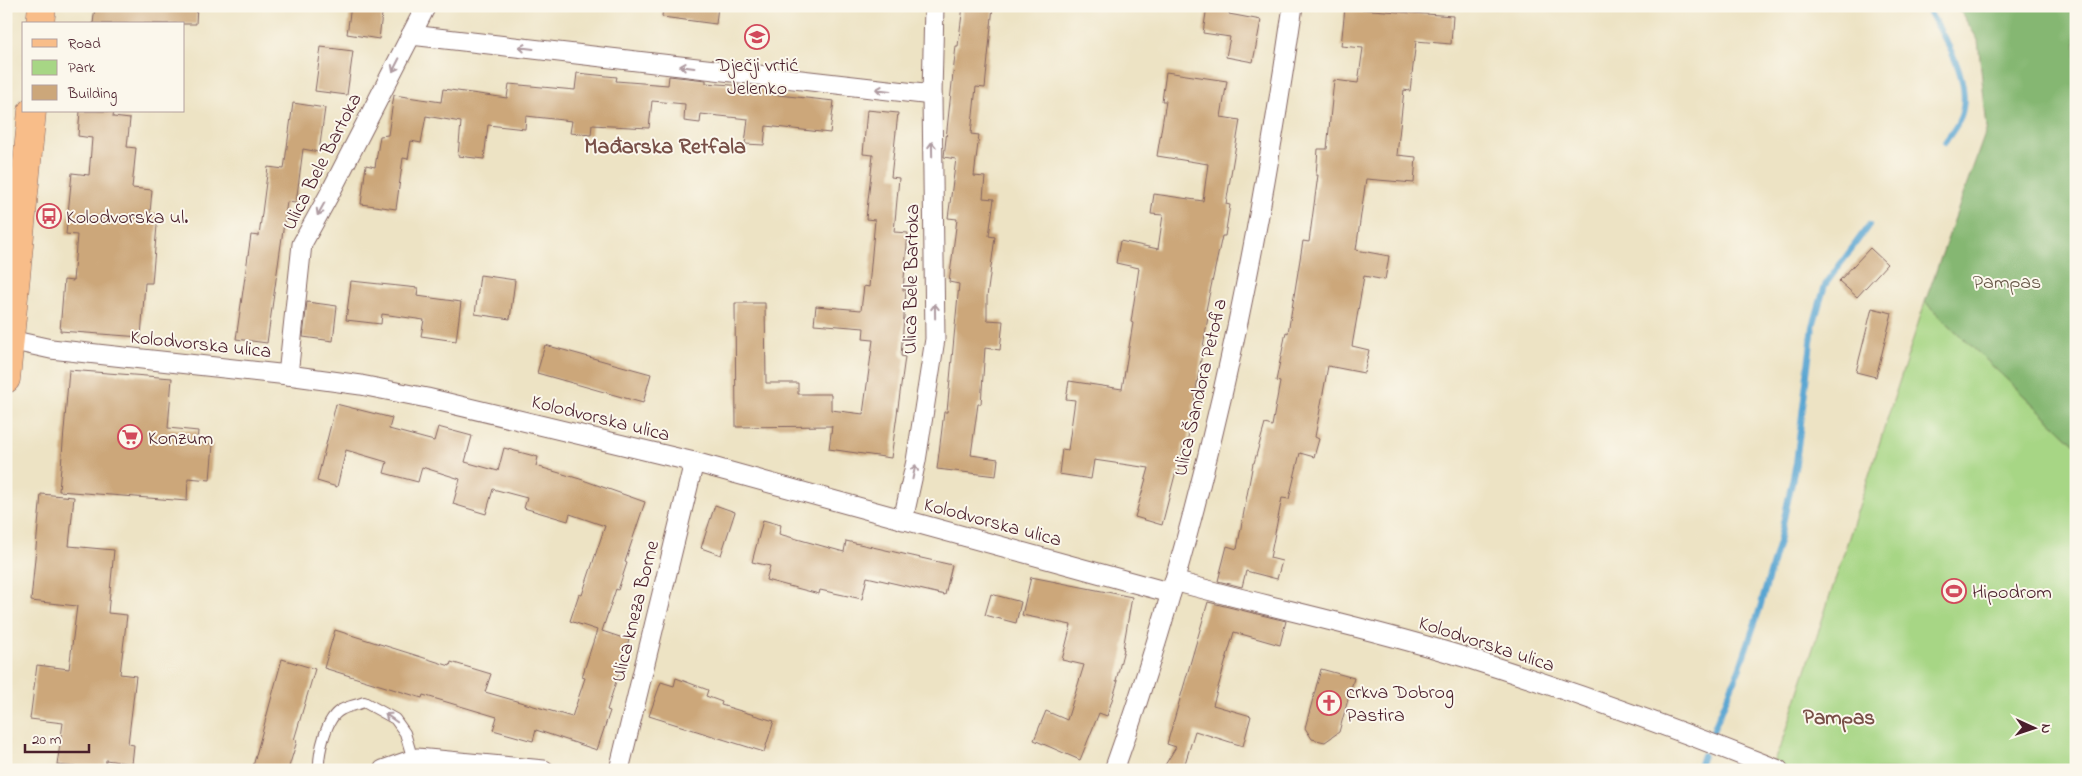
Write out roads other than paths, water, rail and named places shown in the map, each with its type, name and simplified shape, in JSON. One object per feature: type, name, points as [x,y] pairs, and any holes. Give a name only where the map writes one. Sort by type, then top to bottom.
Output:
[{"type":"main road","points":[[40,22],[42,6]]},
{"type":"main road","points":[[6,379],[32,112]]},
{"type":"street","name":"Ulica Bele Bartoka","points":[[288,375],[302,244],[426,6]]},
{"type":"street","name":"Ulica Bele Bartoka","points":[[903,520],[916,461],[935,339],[932,96],[934,6]]},
{"type":"street","name":"Ulica Šandora Petofia","points":[[1114,770],[1172,587],[1217,425],[1276,120],[1292,6]]},
{"type":"street","points":[[411,35],[932,96]]},
{"type":"street","name":"Kolodvorska ulica","points":[[10,340],[50,349],[288,375],[361,385],[428,398],[694,462],[903,520],[1172,587],[1224,596],[1344,623],[1469,659],[1712,743],[1779,770]]},
{"type":"street","name":"Ulica kneza Borne","points":[[618,770],[694,462]]},
{"type":"street","points":[[383,770],[418,758],[544,770]]},
{"type":"lane","points":[[319,770],[318,760],[324,732],[340,710],[364,702],[395,719],[405,734],[413,760]]},
{"type":"waterway","points":[[1926,6],[1953,55],[1962,82],[1964,95],[1962,113],[1945,142]]},
{"type":"waterway","points":[[1712,733],[1740,667],[1779,542],[1796,463],[1813,326],[1825,285],[1869,225]]},
{"type":"waterway","points":[[1698,770],[1703,755]]},
{"type":"place","name":"Dječji vrtić Jelenko","points":[[757,37]]},
{"type":"place","name":"Kolodvorska ul.","points":[[49,216]]},
{"type":"place","name":"Konzum","points":[[130,437]]},
{"type":"place","name":"Hipodrom","points":[[1954,591]]},
{"type":"place","name":"crkva Dobrog Pastira","points":[[1329,703]]},
{"type":"district","name":"Mađarska Retfala","points":[[665,145]]},
{"type":"district","name":"Pampas","points":[[1839,717]]}]
